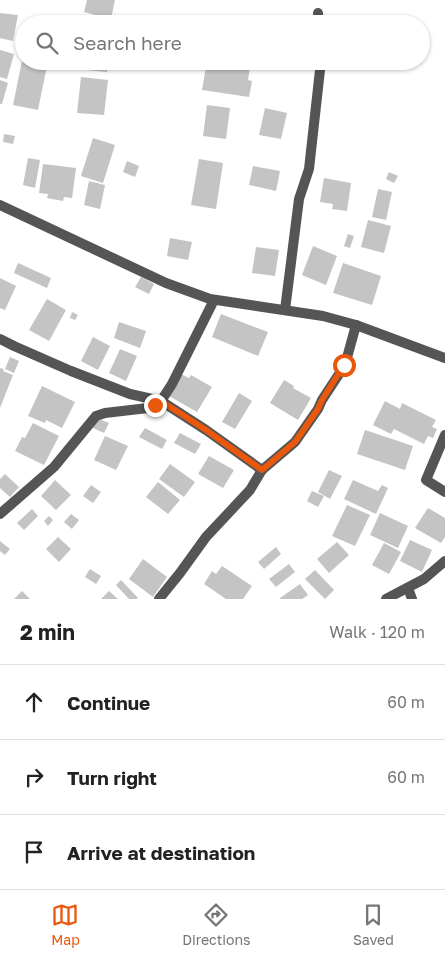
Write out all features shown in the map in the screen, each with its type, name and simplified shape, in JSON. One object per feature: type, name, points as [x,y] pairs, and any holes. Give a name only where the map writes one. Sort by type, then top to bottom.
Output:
[{"type":"street","points":[[285,310],[299,199],[309,169],[319,70]]},
{"type":"street","points":[[0,205],[166,283],[214,300],[323,316],[356,325],[445,358]]},
{"type":"street","points":[[0,514],[54,467],[96,416],[148,408],[161,401],[172,384],[214,300]]},
{"type":"street","points":[[159,599],[206,537],[250,490],[262,470],[295,442],[318,409],[344,365],[356,325]]},
{"type":"street","points":[[0,339],[71,371],[130,394],[161,401],[262,470]]},
{"type":"street","points":[[445,435],[426,480],[445,492]]},
{"type":"street","points":[[386,599],[424,579],[445,561]]},
{"type":"street","points":[[408,588],[412,599]]},
{"type":"building","points":[[87,0],[115,0],[112,15],[96,15],[84,12]]},
{"type":"building","points":[[0,13],[18,15],[15,15],[13,41],[0,38]]},
{"type":"building","points":[[0,50],[14,54],[7,79],[0,77]]},
{"type":"building","points":[[20,70],[46,70],[38,110],[13,105]]},
{"type":"building","points":[[86,70],[107,70],[107,72]]},
{"type":"building","points":[[205,70],[250,70],[248,80],[252,81],[249,97],[202,90]]},
{"type":"building","points":[[81,77],[108,80],[104,115],[77,113]]},
{"type":"building","points":[[0,80],[8,83],[2,104],[0,104]]},
{"type":"building","points":[[207,105],[230,108],[226,139],[203,136]]},
{"type":"building","points":[[265,108],[287,113],[281,139],[259,135]]},
{"type":"building","points":[[4,134],[15,136],[13,144],[3,142]]},
{"type":"building","points":[[93,138],[115,145],[103,183],[81,176]]},
{"type":"building","points":[[28,158],[40,160],[35,188],[23,185]]},
{"type":"building","points":[[199,159],[223,163],[216,209],[191,205]]},
{"type":"building","points":[[127,161],[139,166],[135,177],[123,172]]},
{"type":"building","points":[[43,164],[76,168],[72,198],[64,197],[63,201],[47,198],[48,194],[39,193]]},
{"type":"building","points":[[253,166],[280,171],[276,191],[249,185]]},
{"type":"building","points":[[389,172],[398,176],[394,183],[386,179]]},
{"type":"building","points":[[324,178],[351,183],[347,211],[332,209],[333,204],[320,202]]},
{"type":"building","points":[[89,181],[105,185],[100,209],[84,205]]},
{"type":"building","points":[[378,189],[392,192],[386,220],[372,217]]},
{"type":"building","points":[[368,220],[391,226],[384,253],[361,247]]},
{"type":"building","points":[[348,234],[354,236],[350,248],[344,246]]},
{"type":"building","points":[[170,238],[192,242],[188,260],[167,256]]},
{"type":"building","points":[[313,246],[337,256],[326,285],[302,275]]},
{"type":"building","points":[[256,247],[279,250],[275,276],[252,273]]},
{"type":"building","points":[[18,263],[51,278],[47,288],[14,273]]},
{"type":"building","points":[[343,263],[381,276],[372,305],[333,293]]},
{"type":"building","points":[[141,277],[154,284],[149,294],[135,287]]},
{"type":"building","points":[[0,278],[16,286],[5,310],[0,308]]},
{"type":"building","points":[[47,299],[66,310],[49,341],[29,330]]},
{"type":"building","points":[[72,312],[78,315],[75,320],[70,318]]},
{"type":"building","points":[[221,314],[268,332],[258,356],[212,337]]},
{"type":"building","points":[[119,322],[146,331],[140,348],[114,338]]},
{"type":"building","points":[[93,337],[110,346],[98,370],[81,361]]},
{"type":"building","points":[[120,349],[137,356],[126,381],[109,373]]},
{"type":"building","points":[[10,357],[19,361],[14,373],[5,369]]},
{"type":"building","points":[[0,368],[13,375],[0,408]]},
{"type":"building","points":[[181,374],[189,378],[191,375],[212,387],[197,412],[169,396]]},
{"type":"building","points":[[284,380],[294,386],[293,388],[311,398],[298,420],[270,403]]},
{"type":"building","points":[[42,386],[75,402],[62,428],[46,420],[45,423],[28,416]]},
{"type":"building","points":[[239,393],[252,401],[235,429],[222,422]]},
{"type":"building","points":[[385,401],[400,409],[402,403],[436,420],[432,427],[437,429],[433,438],[428,436],[424,444],[394,429],[391,434],[373,425]]},
{"type":"building","points":[[97,418],[109,423],[104,433],[93,428]]},
{"type":"building","points":[[33,423],[59,436],[44,465],[15,451],[22,437],[25,438]]},
{"type":"building","points":[[145,428],[167,440],[162,449],[139,437]]},
{"type":"building","points":[[365,430],[413,446],[405,470],[357,454]]},
{"type":"building","points":[[180,433],[201,444],[195,454],[174,443]]},
{"type":"building","points":[[105,436],[128,446],[116,470],[94,460]]},
{"type":"building","points":[[209,456],[234,470],[223,488],[198,474]]},
{"type":"building","points":[[170,464],[195,482],[184,497],[159,479]]},
{"type":"building","points":[[329,470],[342,476],[330,499],[318,492]]},
{"type":"building","points":[[5,474],[19,487],[10,497],[0,488],[0,479]]},
{"type":"building","points":[[55,480],[71,495],[56,510],[41,496]]},
{"type":"building","points":[[353,480],[378,491],[382,485],[388,488],[376,514],[344,499]]},
{"type":"building","points":[[158,482],[180,500],[168,514],[146,497]]},
{"type":"building","points":[[91,485],[101,492],[93,503],[83,496]]},
{"type":"building","points":[[312,491],[324,496],[318,507],[307,501]]},
{"type":"building","points":[[347,505],[370,515],[355,546],[332,536]]},
{"type":"building","points":[[428,508],[445,518],[445,537],[441,543],[415,528]]},
{"type":"building","points":[[32,509],[38,516],[24,530],[17,523]]},
{"type":"building","points":[[380,513],[408,526],[398,548],[370,535]]},
{"type":"building","points":[[71,514],[79,520],[72,529],[64,522]]},
{"type":"building","points":[[49,516],[53,520],[48,526],[44,521]]},
{"type":"building","points":[[58,537],[71,549],[59,562],[46,549]]},
{"type":"building","points":[[410,540],[432,550],[422,572],[400,561]]},
{"type":"building","points":[[0,541],[10,549],[5,555],[0,551]]},
{"type":"building","points":[[337,542],[349,555],[329,573],[317,559]]},
{"type":"building","points":[[384,543],[401,552],[389,574],[372,565]]},
{"type":"building","points":[[276,547],[281,554],[264,569],[258,562]]},
{"type":"building","points":[[143,559],[167,577],[153,597],[129,579]]},
{"type":"building","points":[[289,564],[295,572],[276,587],[269,579]]},
{"type":"building","points":[[222,566],[252,586],[243,599],[226,599],[204,584],[212,571],[216,574]]},
{"type":"building","points":[[90,569],[101,576],[96,584],[85,577]]},
{"type":"building","points":[[315,570],[334,590],[325,599],[305,579]]},
{"type":"building","points":[[121,580],[137,599],[129,599],[116,585]]},
{"type":"building","points":[[300,584],[308,595],[302,599],[280,599],[280,598]]},
{"type":"building","points":[[22,591],[30,599],[14,599]]},
{"type":"building","points":[[109,591],[118,599],[101,599]]},
{"type":"route","points":[[155,405],[161,401],[262,470],[295,442],[318,409],[344,365]]}]
